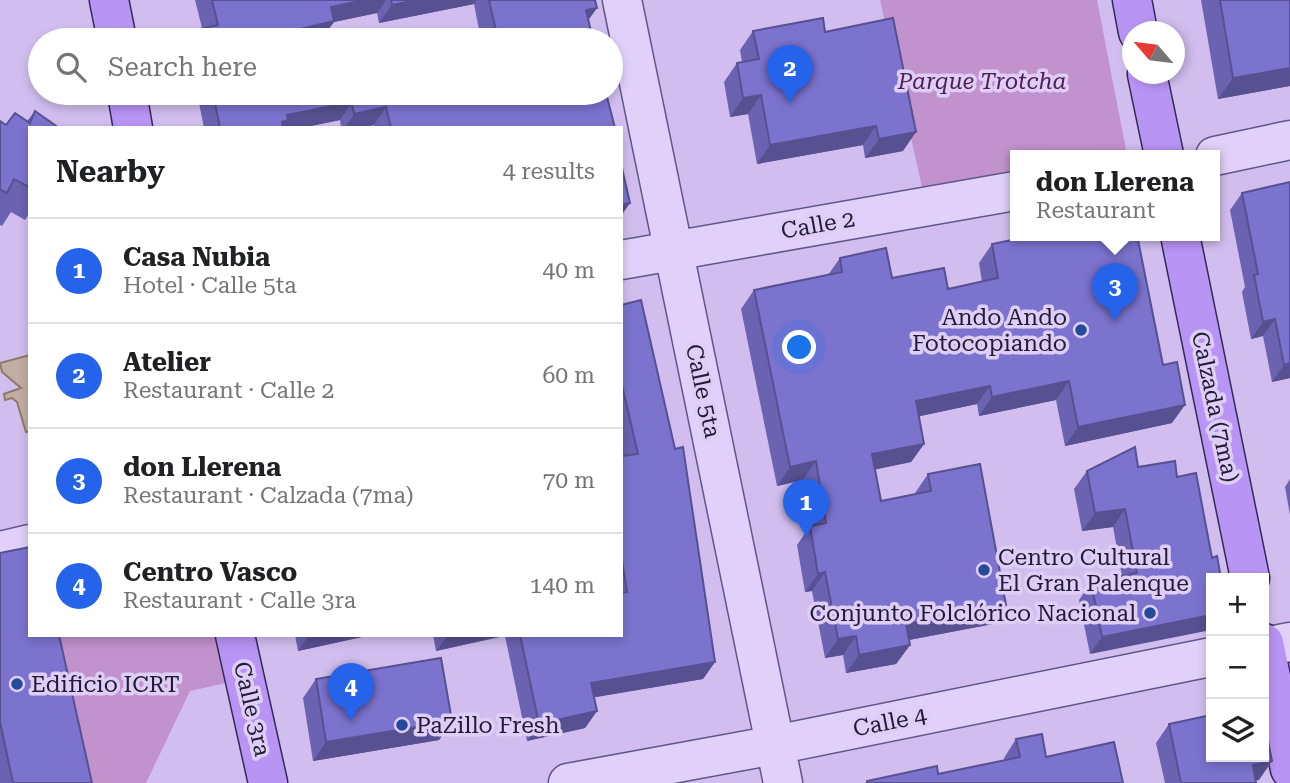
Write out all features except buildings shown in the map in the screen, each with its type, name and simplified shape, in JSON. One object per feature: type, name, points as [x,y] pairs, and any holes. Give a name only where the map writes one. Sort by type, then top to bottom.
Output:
[{"type":"main road","points":[[109,0],[115,28]]},
{"type":"main road","points":[[1132,0],[1136,21]]},
{"type":"main road","points":[[1149,84],[1163,150]]},
{"type":"main road","points":[[129,105],[134,126]]},
{"type":"main road","name":"Calzada (7ma)","points":[[1181,241],[1250,573]]},
{"type":"main road","name":"Calle 3ra","points":[[235,637],[268,783]]},
{"type":"main road","points":[[1269,669],[1290,769]]},
{"type":"street","name":"Calle 5ta","points":[[622,0],[783,783]]},
{"type":"street","points":[[1220,155],[1290,140]]},
{"type":"street","name":"Calle 2","points":[[623,260],[1010,192]]},
{"type":"street","points":[[0,551],[28,544]]},
{"type":"street","points":[[1269,644],[1290,642]]},
{"type":"street","name":"Calle 4","points":[[568,783],[775,745],[1206,658]]},
{"type":"green space","name":"Parque Trotcha","points":[[880,0],[1097,0],[1126,150],[1010,150],[1010,181],[924,196]]},
{"type":"green space","points":[[0,580],[28,631],[28,637],[219,637],[230,682],[190,691],[146,783],[0,783]]},
{"type":"shaded area","points":[[28,356],[28,432],[17,402],[12,398],[5,400],[4,394],[21,388],[2,372],[0,363]]},
{"type":"place","name":"Atelier","points":[[790,103]]},
{"type":"place","name":"don Llerena","points":[[1115,321]]},
{"type":"place","name":"Ando Ando Fotocopiando","points":[[1081,330]]},
{"type":"place","name":"Casa Nubia","points":[[806,537]]},
{"type":"place","name":"Centro Cultural El Gran Palenque","points":[[984,570]]},
{"type":"place","name":"Conjunto Folclórico Nacional","points":[[1150,613]]},
{"type":"place","name":"Edificio ICRT","points":[[17,684]]},
{"type":"place","name":"Centro Vasco","points":[[351,721]]},
{"type":"place","name":"PaZillo Fresh","points":[[402,725]]}]
